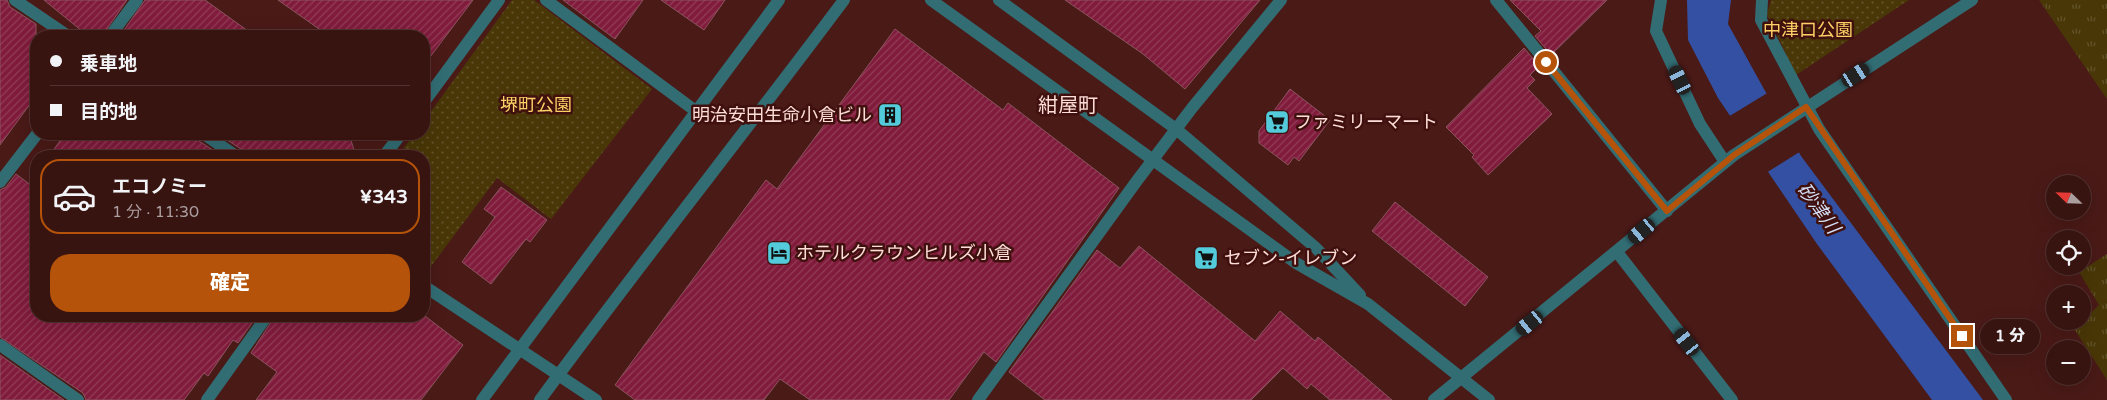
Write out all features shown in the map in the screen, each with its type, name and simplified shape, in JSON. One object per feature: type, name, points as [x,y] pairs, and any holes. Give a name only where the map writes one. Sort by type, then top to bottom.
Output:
[{"type":"street","points":[[15,0],[59,30]]},
{"type":"street","points":[[114,30],[137,0]]},
{"type":"street","points":[[430,94],[499,0]]},
{"type":"street","points":[[546,0],[698,112]]},
{"type":"street","points":[[482,400],[698,112],[779,0]]},
{"type":"street","points":[[540,400],[656,245],[738,142],[844,0]]},
{"type":"street","points":[[931,0],[1296,263],[1368,304],[1489,400]]},
{"type":"street","points":[[999,0],[1176,129],[1316,248],[1368,304]]},
{"type":"street","points":[[978,400],[1176,129],[1281,0]]},
{"type":"street","points":[[1496,0],[1667,211]]},
{"type":"street","points":[[1661,0],[1656,30],[1700,124],[1729,159]]},
{"type":"street","points":[[1762,0],[1761,20],[1806,107],[2006,400]]},
{"type":"street","points":[[1434,400],[1729,159],[1791,116],[1972,0]]},
{"type":"street","points":[[0,182],[32,140]]},
{"type":"street","points":[[213,140],[227,150]]},
{"type":"street","points":[[389,150],[396,140]]},
{"type":"street","points":[[1617,252],[1732,400]]},
{"type":"street","points":[[430,290],[596,400]]},
{"type":"street","points":[[207,400],[263,322]]},
{"type":"street","points":[[0,345],[78,400]]},
{"type":"green space","name":"堺町公園","points":[[512,0],[534,0],[652,89],[551,219],[497,178],[430,268],[430,150],[402,150],[410,140],[430,140],[430,113]]},
{"type":"green space","name":"中津口公園","points":[[1771,0],[1909,0],[1796,75],[1767,14]]},
{"type":"green space","points":[[2039,0],[2107,0],[2107,99]]},
{"type":"green space","points":[[2107,254],[2107,380],[2091,355],[2091,340],[2081,340],[2075,330],[2091,330],[2091,313],[2099,305],[2091,292],[2091,285],[2087,285],[2081,275],[2091,275],[2091,264]]},
{"type":"water","name":"砂津川","points":[[1687,0],[1731,0],[1728,24],[1801,156],[1983,400],[1932,400],[1817,244],[1718,98],[1688,40]]},
{"type":"pier","points":[[1769,92],[1801,151],[1766,173],[1728,117]]},
{"type":"building","points":[[0,0],[7,0],[10,7],[36,24],[36,30],[30,30],[30,104],[0,145]]},
{"type":"building","points":[[44,0],[127,0],[106,30],[81,30]]},
{"type":"building","points":[[145,0],[205,0],[247,30],[124,30]]},
{"type":"building","points":[[278,0],[473,0],[430,57],[430,30],[320,30]]},
{"type":"building","points":[[563,0],[643,0],[615,39]]},
{"type":"building","points":[[661,0],[725,0],[704,30]]},
{"type":"building","points":[[1065,0],[1260,0],[1185,89],[1143,54]]},
{"type":"building","points":[[1510,0],[1607,0],[1551,55],[1535,36],[1541,31]]},
{"type":"building","points":[[895,29],[1003,110],[1008,103],[1119,188],[996,362],[984,352],[949,400],[810,400],[780,379],[764,400],[635,400],[615,385],[766,180],[777,189]]},
{"type":"building","points":[[1524,48],[1539,66],[1530,75],[1535,80],[1527,88],[1552,114],[1488,175],[1472,157],[1474,155],[1446,127]]},
{"type":"building","points":[[1290,89],[1330,120],[1299,161],[1294,157],[1288,165],[1259,143],[1259,131]]},
{"type":"building","points":[[61,140],[199,140],[213,150],[53,150]]},
{"type":"building","points":[[227,140],[351,140],[354,150],[241,150]]},
{"type":"building","points":[[16,174],[30,184],[30,322],[253,322],[238,343],[233,340],[208,376],[204,373],[184,400],[86,400],[83,393],[0,337],[0,190],[6,187]]},
{"type":"building","points":[[501,187],[547,220],[530,242],[526,239],[491,284],[462,262],[495,217],[484,209]]},
{"type":"building","points":[[1395,202],[1488,277],[1465,306],[1372,231]]},
{"type":"building","points":[[1139,246],[1255,341],[1280,311],[1315,341],[1318,337],[1392,400],[1330,400],[1311,384],[1307,389],[1283,368],[1251,400],[1045,400],[1009,372],[1097,250],[1120,268]]},
{"type":"building","points":[[430,320],[463,345],[421,400],[256,400],[277,372],[251,353],[271,322],[430,322]]},
{"type":"building","points":[[0,355],[64,400],[0,400]]},
{"type":"place","name":"明治安田生命小倉ビル","points":[[890,115]]},
{"type":"place","name":"ファミリーマート","points":[[1277,122]]},
{"type":"place","name":"ホテルクラウンヒルズ小倉","points":[[779,253]]},
{"type":"place","name":"セブン-イレブン","points":[[1206,258]]},
{"type":"district","name":"紺屋町","points":[[1068,105]]},
{"type":"route","points":[[1546,62],[1667,211],[1734,155],[1806,107],[1819,130],[1962,336]]}]
